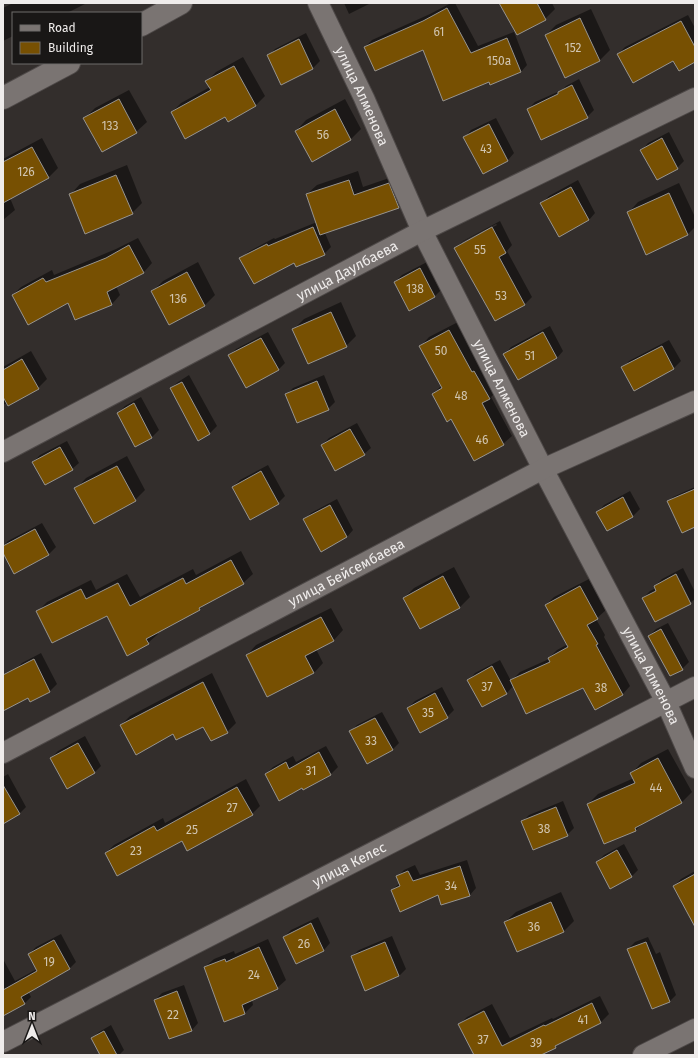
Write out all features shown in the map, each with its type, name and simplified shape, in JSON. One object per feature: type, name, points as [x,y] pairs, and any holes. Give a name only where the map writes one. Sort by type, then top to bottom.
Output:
[{"type":"street","points":[[142,24],[181,3]]},
{"type":"street","name":"улица Алменова","points":[[318,3],[364,98],[422,231],[543,469],[666,702],[695,768]]},
{"type":"street","points":[[3,98],[67,64]]},
{"type":"street","name":"улица Даулбаева","points":[[3,452],[422,231],[695,98]]},
{"type":"street","name":"улица Бейсембаева","points":[[3,753],[543,469],[695,401]]},
{"type":"street","name":"улица Келес","points":[[3,1042],[695,687]]},
{"type":"street","points":[[643,1055],[695,1029]]},
{"type":"building","points":[[499,3],[537,3],[546,20],[517,35]]},
{"type":"building","points":[[447,8],[471,53],[507,38],[521,72],[490,85],[489,82],[443,101],[423,50],[375,71],[364,47],[423,21]]},
{"type":"building","points":[[580,18],[600,61],[565,78],[545,35]]},
{"type":"building","points":[[681,21],[695,47],[695,62],[679,71],[673,61],[633,83],[617,54]]},
{"type":"building","points":[[299,39],[313,69],[281,85],[267,55]]},
{"type":"building","points":[[234,66],[256,106],[228,122],[225,117],[185,139],[171,112],[211,90],[205,81]]},
{"type":"building","points":[[572,85],[588,118],[541,140],[527,109],[558,94],[558,92]]},
{"type":"building","points":[[119,99],[137,133],[102,152],[83,118]]},
{"type":"building","points":[[335,109],[351,140],[312,162],[295,131]]},
{"type":"building","points":[[489,124],[508,161],[483,174],[463,137]]},
{"type":"building","points":[[662,138],[678,169],[657,180],[640,150]]},
{"type":"building","points":[[32,147],[49,178],[3,203],[3,162]]},
{"type":"building","points":[[116,175],[133,214],[85,234],[69,194]]},
{"type":"building","points":[[349,180],[354,195],[389,183],[399,208],[320,235],[306,194]]},
{"type":"building","points":[[571,187],[589,220],[559,237],[540,203]]},
{"type":"building","points":[[669,193],[688,235],[646,255],[627,212]]},
{"type":"building","points":[[313,227],[325,255],[296,267],[294,263],[254,284],[239,258],[267,244],[268,246]]},
{"type":"building","points":[[492,227],[506,253],[499,257],[525,305],[495,321],[454,248]]},
{"type":"building","points":[[129,245],[144,273],[107,292],[112,305],[75,320],[68,303],[28,325],[12,295],[43,278],[46,282],[106,258]]},
{"type":"building","points":[[420,268],[435,297],[409,311],[394,282]]},
{"type":"building","points":[[187,272],[205,306],[169,325],[151,291]]},
{"type":"building","points":[[331,312],[347,347],[308,364],[292,329]]},
{"type":"building","points":[[449,330],[472,372],[474,371],[490,399],[482,403],[504,445],[474,461],[451,419],[447,422],[432,394],[442,388],[419,346]]},
{"type":"building","points":[[543,332],[557,358],[518,380],[503,354]]},
{"type":"building","points":[[261,338],[279,370],[246,388],[228,355]]},
{"type":"building","points":[[662,346],[674,369],[634,391],[621,367]]},
{"type":"building","points":[[22,359],[39,389],[8,406],[3,397],[3,370]]},
{"type":"building","points":[[317,381],[329,410],[297,423],[285,394]]},
{"type":"building","points":[[182,382],[210,434],[198,441],[170,388]]},
{"type":"building","points":[[134,403],[152,438],[135,447],[117,413]]},
{"type":"building","points":[[350,429],[365,455],[335,471],[321,445]]},
{"type":"building","points":[[60,447],[73,470],[45,485],[32,462]]},
{"type":"building","points":[[117,466],[136,501],[94,524],[74,488]]},
{"type":"building","points":[[261,471],[279,504],[250,520],[232,487]]},
{"type":"building","points":[[695,489],[695,527],[682,533],[667,501]]},
{"type":"building","points":[[623,497],[633,517],[607,531],[596,512]]},
{"type":"building","points":[[330,505],[347,537],[321,552],[303,519]]},
{"type":"building","points":[[35,529],[49,555],[14,574],[3,553],[3,546]]},
{"type":"building","points":[[231,560],[244,584],[146,639],[149,644],[127,656],[107,616],[52,643],[36,611],[81,589],[86,599],[118,583],[130,606],[183,578],[186,584]]},
{"type":"building","points":[[676,574],[691,604],[655,622],[642,598],[656,591],[654,586]]},
{"type":"building","points":[[443,576],[460,608],[420,629],[403,598]]},
{"type":"building","points":[[580,586],[598,619],[587,625],[623,695],[595,710],[583,688],[526,714],[510,680],[550,662],[548,658],[568,647],[545,605]]},
{"type":"building","points":[[321,617],[334,641],[305,656],[314,673],[267,697],[246,655]]},
{"type":"building","points":[[661,629],[683,670],[670,676],[648,636]]},
{"type":"building","points":[[34,659],[50,692],[30,702],[28,698],[3,711],[3,675]]},
{"type":"building","points":[[492,666],[507,694],[482,707],[467,680]]},
{"type":"building","points":[[203,682],[228,733],[211,741],[203,727],[176,740],[173,734],[136,755],[120,725]]},
{"type":"building","points":[[435,693],[448,718],[420,733],[407,708]]},
{"type":"building","points":[[375,718],[393,750],[367,764],[349,731]]},
{"type":"building","points":[[78,743],[95,773],[67,789],[50,758]]},
{"type":"building","points":[[319,752],[331,775],[303,790],[302,788],[279,801],[265,774],[286,762],[289,769]]},
{"type":"building","points":[[658,758],[682,803],[635,828],[636,831],[604,844],[587,804],[635,783],[630,773]]},
{"type":"building","points":[[3,785],[20,814],[3,824]]},
{"type":"building","points":[[237,787],[253,815],[187,851],[182,841],[117,876],[105,853],[154,826],[157,831]]},
{"type":"building","points":[[556,807],[568,836],[533,850],[521,821]]},
{"type":"building","points":[[617,850],[632,877],[610,889],[596,862]]},
{"type":"building","points":[[460,866],[470,896],[441,905],[438,895],[400,912],[391,890],[400,886],[396,876],[408,871],[413,881]]},
{"type":"building","points":[[695,874],[695,927],[673,886]]},
{"type":"building","points":[[551,902],[564,932],[517,952],[504,922]]},
{"type":"building","points":[[311,923],[324,951],[296,964],[283,937]]},
{"type":"building","points":[[54,940],[70,969],[21,997],[25,1004],[3,1016],[3,990],[37,971],[28,954]]},
{"type":"building","points":[[385,942],[399,976],[365,991],[351,956]]},
{"type":"building","points":[[646,942],[670,1002],[652,1009],[627,949]]},
{"type":"building","points":[[259,947],[278,989],[242,1005],[245,1014],[224,1022],[204,967],[225,959],[226,962]]},
{"type":"building","points":[[177,991],[192,1031],[169,1039],[154,1000]]},
{"type":"building","points":[[592,1003],[601,1023],[555,1046],[556,1048],[541,1055],[474,1055],[458,1024],[484,1011],[502,1046]]},
{"type":"building","points":[[104,1031],[117,1055],[100,1055],[91,1038]]}]
